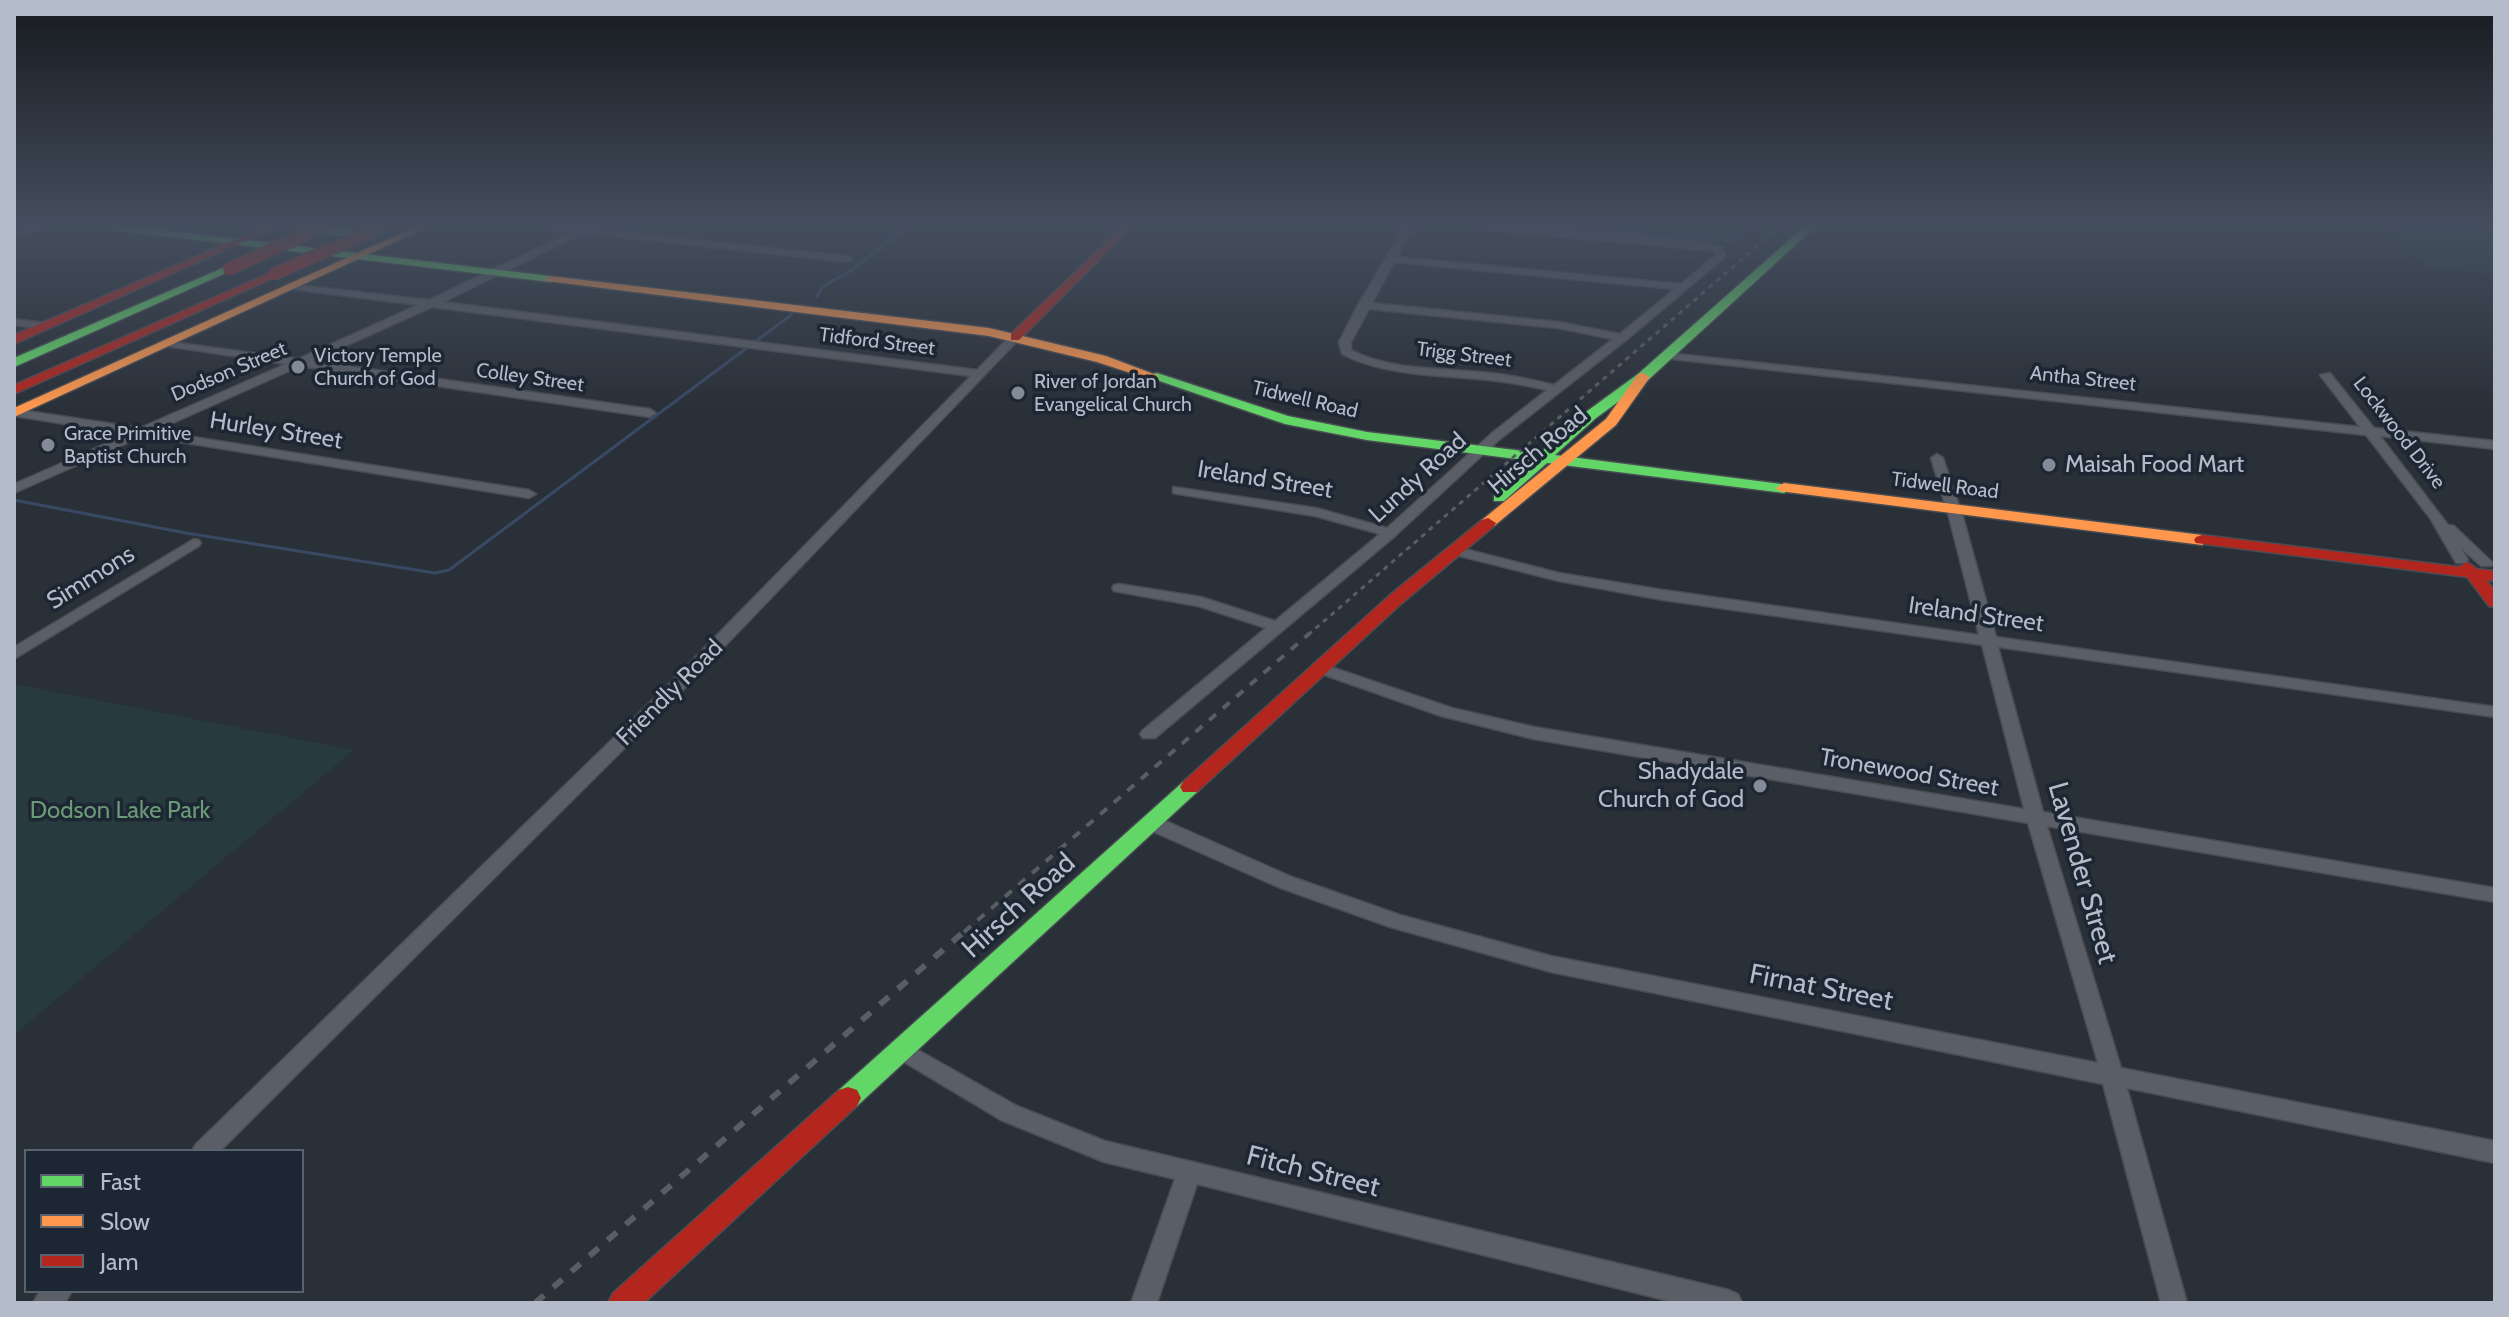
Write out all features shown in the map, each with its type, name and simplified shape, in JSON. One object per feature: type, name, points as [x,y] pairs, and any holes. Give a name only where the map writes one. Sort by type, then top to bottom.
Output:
[{"type":"main road","points":[[14,340],[132,288]]},
{"type":"main road","points":[[14,363],[200,288]]},
{"type":"main road","points":[[14,377],[207,288]]},
{"type":"main road","points":[[14,390],[242,288]]},
{"type":"main road","points":[[15,412],[287,288]]},
{"type":"main road","name":"Tidwell Road","points":[[663,288],[1018,334],[1158,373],[1245,409],[1296,418],[1486,447],[2484,568]]},
{"type":"main road","name":"Friendly Road","points":[[1018,334],[1064,288]]},
{"type":"main road","name":"Hirsch Road","points":[[623,1303],[1453,550],[1502,495],[1611,422],[1643,377],[1742,288]]},
{"type":"main road","name":"Lockwood Drive","points":[[2484,568],[2495,602]]},
{"type":"street","name":"Tidford Street","points":[[311,288],[981,374]]},
{"type":"street","name":"Dodson Street","points":[[14,489],[138,431],[463,288]]},
{"type":"street","points":[[1372,288],[1363,305],[1558,325],[1622,338]]},
{"type":"street","name":"Lundy Road","points":[[1149,734],[1390,533],[1486,447],[1681,288]]},
{"type":"street","name":"Trigg Street","points":[[1363,305],[1344,347],[1352,357],[1519,380],[1557,389]]},
{"type":"street","points":[[14,322],[45,326]]},
{"type":"street","name":"Friendly Road","points":[[206,1149],[630,733],[1018,334]]},
{"type":"street","name":"Colley Street","points":[[167,343],[650,413]]},
{"type":"street","name":"Antha Street","points":[[1667,356],[2370,429],[2495,445]]},
{"type":"street","name":"Lockwood Drive","points":[[2326,375],[2436,517],[2484,568]]},
{"type":"street","name":"Hurley Street","points":[[15,412],[529,494]]},
{"type":"street","name":"Lavender Street","points":[[1937,458],[2174,1303]]},
{"type":"street","name":"Ireland Street","points":[[1178,490],[1316,512],[1390,533]]},
{"type":"street","name":"Lockwood Drive","points":[[2436,517],[2484,568]]},
{"type":"street","name":"Simmons","points":[[14,654],[194,543]]},
{"type":"street","name":"Ireland Street","points":[[1453,550],[1559,577],[1663,595],[2495,712]]},
{"type":"street","points":[[1119,588],[1201,602],[1277,627]]},
{"type":"street","name":"Tronewood Street","points":[[1322,669],[1447,712],[1534,733],[2495,895]]},
{"type":"street","name":"Firnat Street","points":[[1152,823],[1285,882],[1397,922],[1551,964],[2495,1152]]},
{"type":"street","name":"Fitch Street","points":[[902,1050],[1009,1113],[1104,1151],[1729,1303]]},
{"type":"street","points":[[1144,1303],[1189,1173]]},
{"type":"green space","name":"Dodson Lake Park","points":[[14,684],[354,750],[14,1035]]},
{"type":"waterway","points":[[817,297],[821,288]]},
{"type":"waterway","points":[[14,500],[186,533],[435,573],[449,570],[791,315]]},
{"type":"railway","points":[[1308,635],[1708,288]]},
{"type":"railway","points":[[964,932],[1310,633]]},
{"type":"railway","points":[[535,1303],[966,930]]},
{"type":"traffic: fast","points":[[14,363],[184,288]]},
{"type":"traffic: fast","points":[[1499,498],[1591,415],[1643,377],[1742,288]]},
{"type":"traffic: fast","points":[[1152,376],[1285,420],[1367,436],[1784,488]]},
{"type":"traffic: fast","points":[[848,1098],[1190,787]]},
{"type":"traffic: slow","points":[[14,413],[288,288]]},
{"type":"traffic: slow","points":[[628,288],[989,332],[1101,359],[1152,376]]},
{"type":"traffic: slow","points":[[1488,523],[1611,422],[1643,377]]},
{"type":"traffic: slow","points":[[1784,488],[2202,540]]},
{"type":"traffic: jam","points":[[14,340],[132,288]]},
{"type":"traffic: jam","points":[[14,390],[242,288]]},
{"type":"traffic: jam","points":[[1015,337],[1064,288]]},
{"type":"traffic: jam","points":[[1190,787],[1396,599],[1488,523]]},
{"type":"traffic: jam","points":[[2202,540],[2495,576]]},
{"type":"traffic: jam","points":[[2467,567],[2495,602]]},
{"type":"traffic: jam","points":[[623,1303],[848,1098]]},
{"type":"place","name":"Victory Temple Church of God","points":[[298,367]]},
{"type":"place","name":"River of Jordan Evangelical Church","points":[[1018,393]]},
{"type":"place","name":"Grace Primitive Baptist Church","points":[[48,445]]},
{"type":"place","name":"Maisah Food Mart","points":[[2049,465]]},
{"type":"place","name":"Shadydale Church of God","points":[[1760,786]]}]
